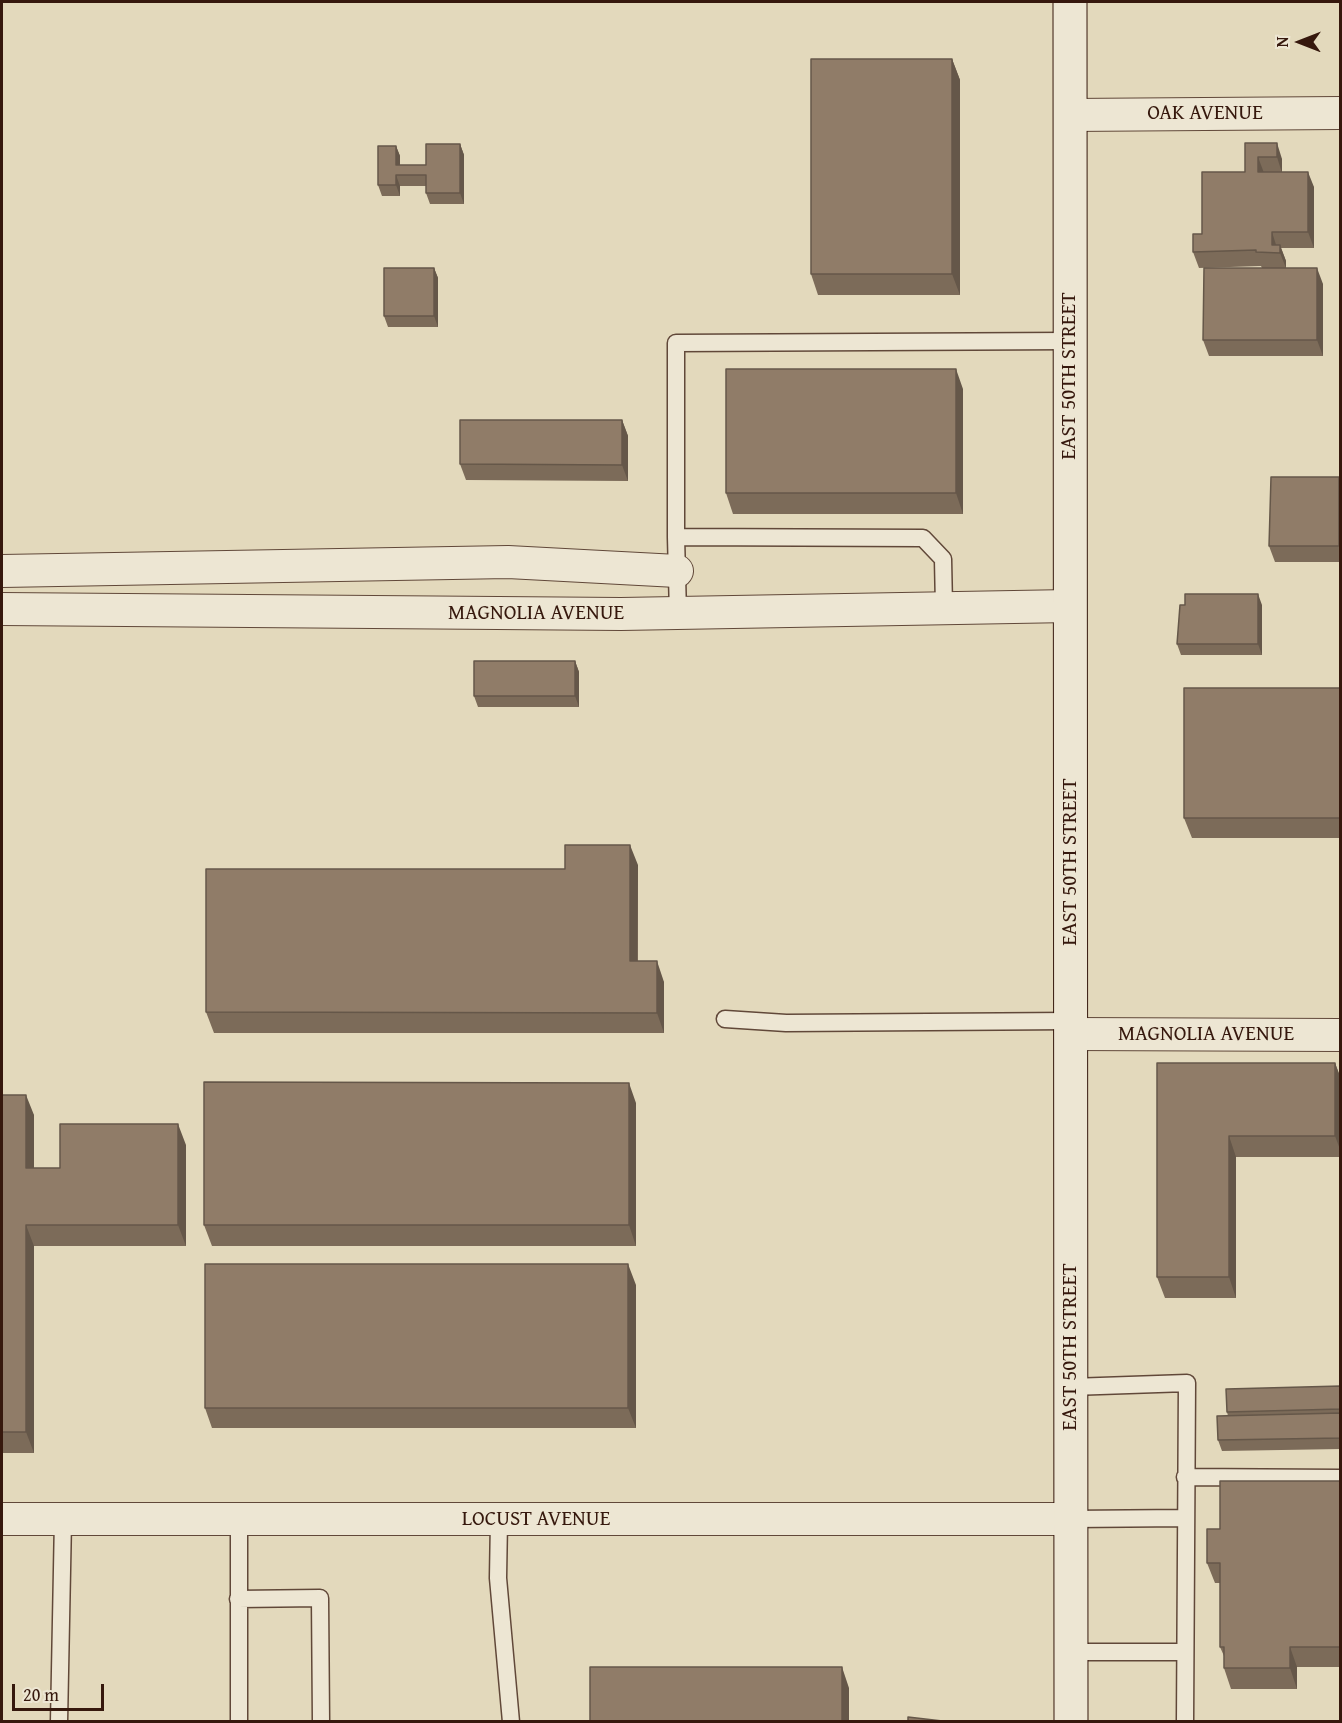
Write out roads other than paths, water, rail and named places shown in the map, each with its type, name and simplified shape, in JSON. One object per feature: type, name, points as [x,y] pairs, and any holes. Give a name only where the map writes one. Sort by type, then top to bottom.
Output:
[{"type":"main road","name":"EAST 50TH STREET","points":[[1070,2],[1071,1722]]},
{"type":"street","name":"OAK AVENUE","points":[[1070,114],[1341,113]]},
{"type":"street","points":[[2,571],[508,562],[677,571]]},
{"type":"street","name":"MAGNOLIA AVENUE","points":[[2,609],[678,614],[1070,606]]},
{"type":"street","name":"MAGNOLIA AVENUE","points":[[1071,1028],[1341,1035]]},
{"type":"street","name":"LOCUST AVENUE","points":[[2,1519],[1071,1519]]},
{"type":"lane","points":[[678,614],[676,343],[1070,341]]},
{"type":"lane","points":[[676,537],[923,538],[943,560],[944,607]]},
{"type":"lane","points":[[725,1019],[786,1023],[1071,1028]]},
{"type":"lane","points":[[1071,1387],[1187,1383],[1185,1722]]},
{"type":"lane","points":[[1185,1477],[1341,1479]]},
{"type":"lane","points":[[1071,1519],[1185,1518]]},
{"type":"lane","points":[[59,1722],[63,1519]]},
{"type":"lane","points":[[238,1519],[239,1722]]},
{"type":"lane","points":[[499,1520],[498,1578],[511,1722]]},
{"type":"lane","points":[[237,1599],[320,1598],[321,1722]]},
{"type":"lane","points":[[1071,1652],[1184,1652]]}]
